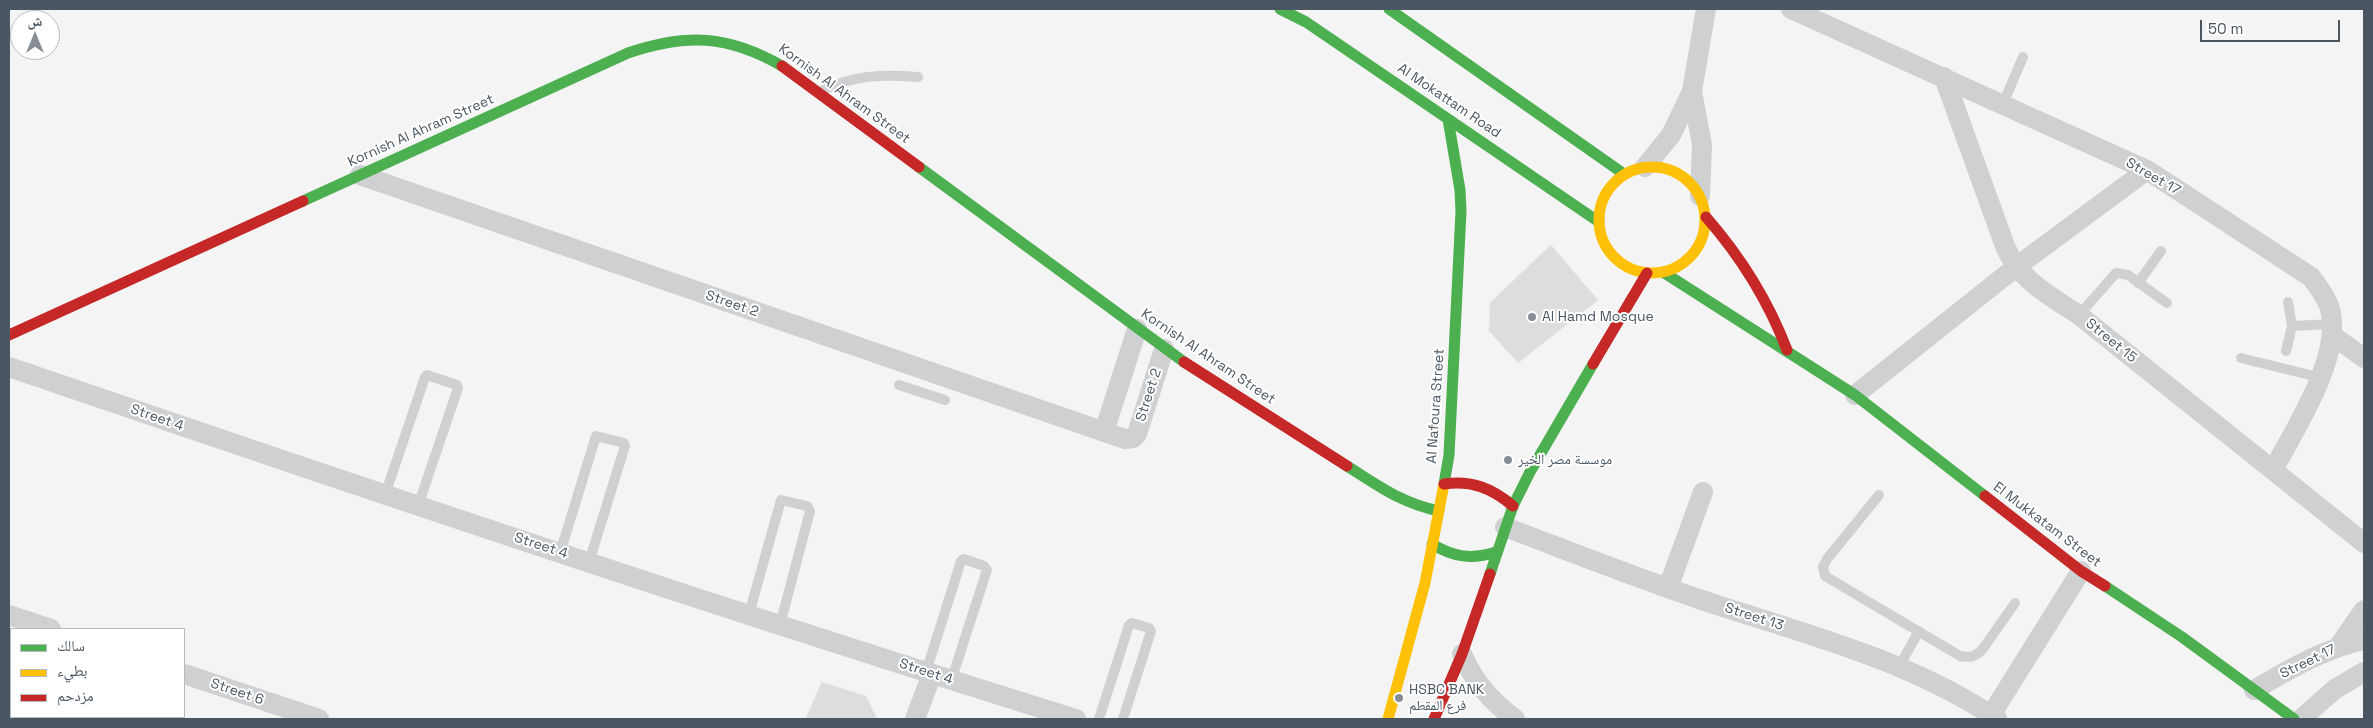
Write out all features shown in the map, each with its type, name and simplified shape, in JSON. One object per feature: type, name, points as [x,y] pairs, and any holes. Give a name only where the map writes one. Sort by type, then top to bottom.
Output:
[{"type":"main road","name":"Al Mokattam Road","points":[[1280,9],[1306,22],[1599,222]]},
{"type":"main road","points":[[1389,9],[1624,174]]},
{"type":"main road","name":"Kornish Al Ahram Street","points":[[9,335],[650,44],[673,39],[697,38],[720,40],[743,46],[765,56],[817,92],[1164,349],[1394,496],[1415,506],[1438,511]]},
{"type":"main road","name":"Al Nafoura Street","points":[[1388,719],[1424,582],[1449,455],[1461,219],[1460,190],[1448,119]]},
{"type":"main road","points":[[1706,217],[1702,238],[1691,257],[1674,269],[1647,273],[1626,266],[1617,260],[1604,243],[1599,222],[1599,210],[1608,190],[1624,174],[1645,167],[1662,167],[1678,173],[1687,179],[1700,196],[1706,217],[1740,257],[1755,279],[1775,317],[1787,350]]},
{"type":"main road","name":"El Mukkatam Street","points":[[1663,272],[1787,350],[1855,396],[2081,571],[2182,637],[2294,719]]},
{"type":"main road","points":[[1434,719],[1462,654],[1513,506],[1530,472],[1647,273]]},
{"type":"main road","points":[[1444,484],[1463,482],[1482,485],[1504,498],[1513,506]]},
{"type":"main road","points":[[1432,544],[1456,557],[1470,558],[1496,552]]},
{"type":"street","points":[[1645,167],[1671,135],[1692,92],[1706,9]]},
{"type":"street","name":"Street 17","points":[[1791,9],[2147,170],[2311,277],[2326,299],[2332,330],[2322,378],[2273,470]]},
{"type":"street","name":"Street 15","points":[[1944,77],[2005,246],[2016,267],[2032,283],[2078,315],[2364,543]]},
{"type":"street","points":[[1692,92],[1702,145],[1700,196]]},
{"type":"street","points":[[1855,396],[2016,267],[2147,170]]},
{"type":"street","name":"Street 2","points":[[360,175],[1125,439],[1133,438],[1137,434],[1164,349]]},
{"type":"street","points":[[1104,432],[1137,329]]},
{"type":"street","points":[[2332,330],[2364,358]]},
{"type":"street","name":"Street 4","points":[[9,367],[418,506],[951,681],[1076,719]]},
{"type":"street","points":[[1668,588],[1703,492]]},
{"type":"street","name":"Street 13","points":[[1505,527],[1668,588],[1900,665],[1994,717]]},
{"type":"street","points":[[1994,717],[2081,571]]},
{"type":"street","points":[[2339,646],[2364,610]]},
{"type":"street","points":[[9,615],[48,628]]},
{"type":"street","name":"Street 17","points":[[2254,690],[2295,665],[2339,646],[2364,640]]},
{"type":"street","points":[[1462,654],[1471,674],[1483,691],[1515,719]]},
{"type":"street","points":[[2301,719],[2335,689],[2364,672]]},
{"type":"street","points":[[915,719],[929,673]]},
{"type":"street","name":"Street 6","points":[[185,674],[309,718]]},
{"type":"lane","points":[[2003,104],[2023,57]]},
{"type":"lane","points":[[817,92],[842,81],[868,76],[918,77]]},
{"type":"lane","points":[[2138,283],[2161,251]]},
{"type":"lane","points":[[2078,315],[2116,273],[2122,273],[2167,303]]},
{"type":"lane","points":[[2286,351],[2292,326],[2288,302]]},
{"type":"lane","points":[[2292,326],[2332,330]]},
{"type":"lane","points":[[2241,358],[2322,378]]},
{"type":"lane","points":[[923,393],[930,372]]},
{"type":"lane","points":[[385,495],[425,377],[428,375],[456,385],[458,388],[418,506]]},
{"type":"lane","points":[[899,385],[945,400]]},
{"type":"lane","points":[[560,552],[597,435],[624,443],[625,446],[589,562]]},
{"type":"lane","points":[[1878,495],[1827,559],[1823,567],[1825,576],[1960,656],[1968,658],[1976,656],[1982,650],[2015,603]]},
{"type":"lane","points":[[749,614],[780,502],[783,499],[808,506],[810,511],[780,625]]},
{"type":"lane","points":[[929,673],[961,561],[964,559],[984,566],[987,570],[951,681]]},
{"type":"lane","points":[[1099,719],[1129,625],[1132,623],[1149,628],[1151,631],[1123,719]]},
{"type":"lane","points":[[1900,665],[1919,631]]},
{"type":"building","name":"Al Hamd Mosque","points":[[1551,245],[1598,300],[1518,363],[1489,331],[1490,303]]},
{"type":"building","points":[[822,682],[866,696],[877,719],[806,719]]},
{"type":"traffic: fast","points":[[1280,9],[1306,22],[1599,222]]},
{"type":"traffic: fast","points":[[1389,9],[1624,174]]},
{"type":"traffic: fast","points":[[303,201],[628,53],[649,47],[669,42],[707,40],[743,48],[782,66]]},
{"type":"traffic: fast","points":[[1444,484],[1449,455],[1461,211],[1460,190],[1448,119]]},
{"type":"traffic: fast","points":[[919,167],[1184,362]]},
{"type":"traffic: fast","points":[[1663,272],[1855,395],[1985,496]]},
{"type":"traffic: fast","points":[[1490,574],[1513,506],[1530,472],[1593,364]]},
{"type":"traffic: fast","points":[[1347,466],[1402,499],[1439,511]]},
{"type":"traffic: fast","points":[[1432,544],[1447,552],[1463,556],[1479,556],[1496,552]]},
{"type":"traffic: fast","points":[[2105,586],[2182,637],[2294,719]]},
{"type":"traffic: slow","points":[[1652,167],[1672,171],[1690,182],[1701,200],[1705,220],[1701,240],[1690,258],[1672,269],[1652,273],[1632,269],[1614,258],[1603,240],[1599,220],[1603,200],[1614,182],[1632,171],[1652,167]]},
{"type":"traffic: slow","points":[[1388,719],[1425,583],[1444,484]]},
{"type":"traffic: jam","points":[[782,66],[919,167]]},
{"type":"traffic: jam","points":[[9,335],[303,201]]},
{"type":"traffic: jam","points":[[1706,217],[1731,248],[1753,280],[1780,332],[1787,350]]},
{"type":"traffic: jam","points":[[1593,364],[1647,273]]},
{"type":"traffic: jam","points":[[1184,362],[1347,466]]},
{"type":"traffic: jam","points":[[1444,484],[1472,484],[1497,494],[1513,506]]},
{"type":"traffic: jam","points":[[1985,496],[2081,571],[2105,586]]},
{"type":"traffic: jam","points":[[1434,719],[1462,654],[1490,574]]},
{"type":"place","name":"Al Hamd Mosque","points":[[1532,317]]},
{"type":"place","name":"موسسة مصر الخير","points":[[1508,460]]},
{"type":"place","name":"HSBC BANK فرع المقطم","points":[[1399,698]]}]
